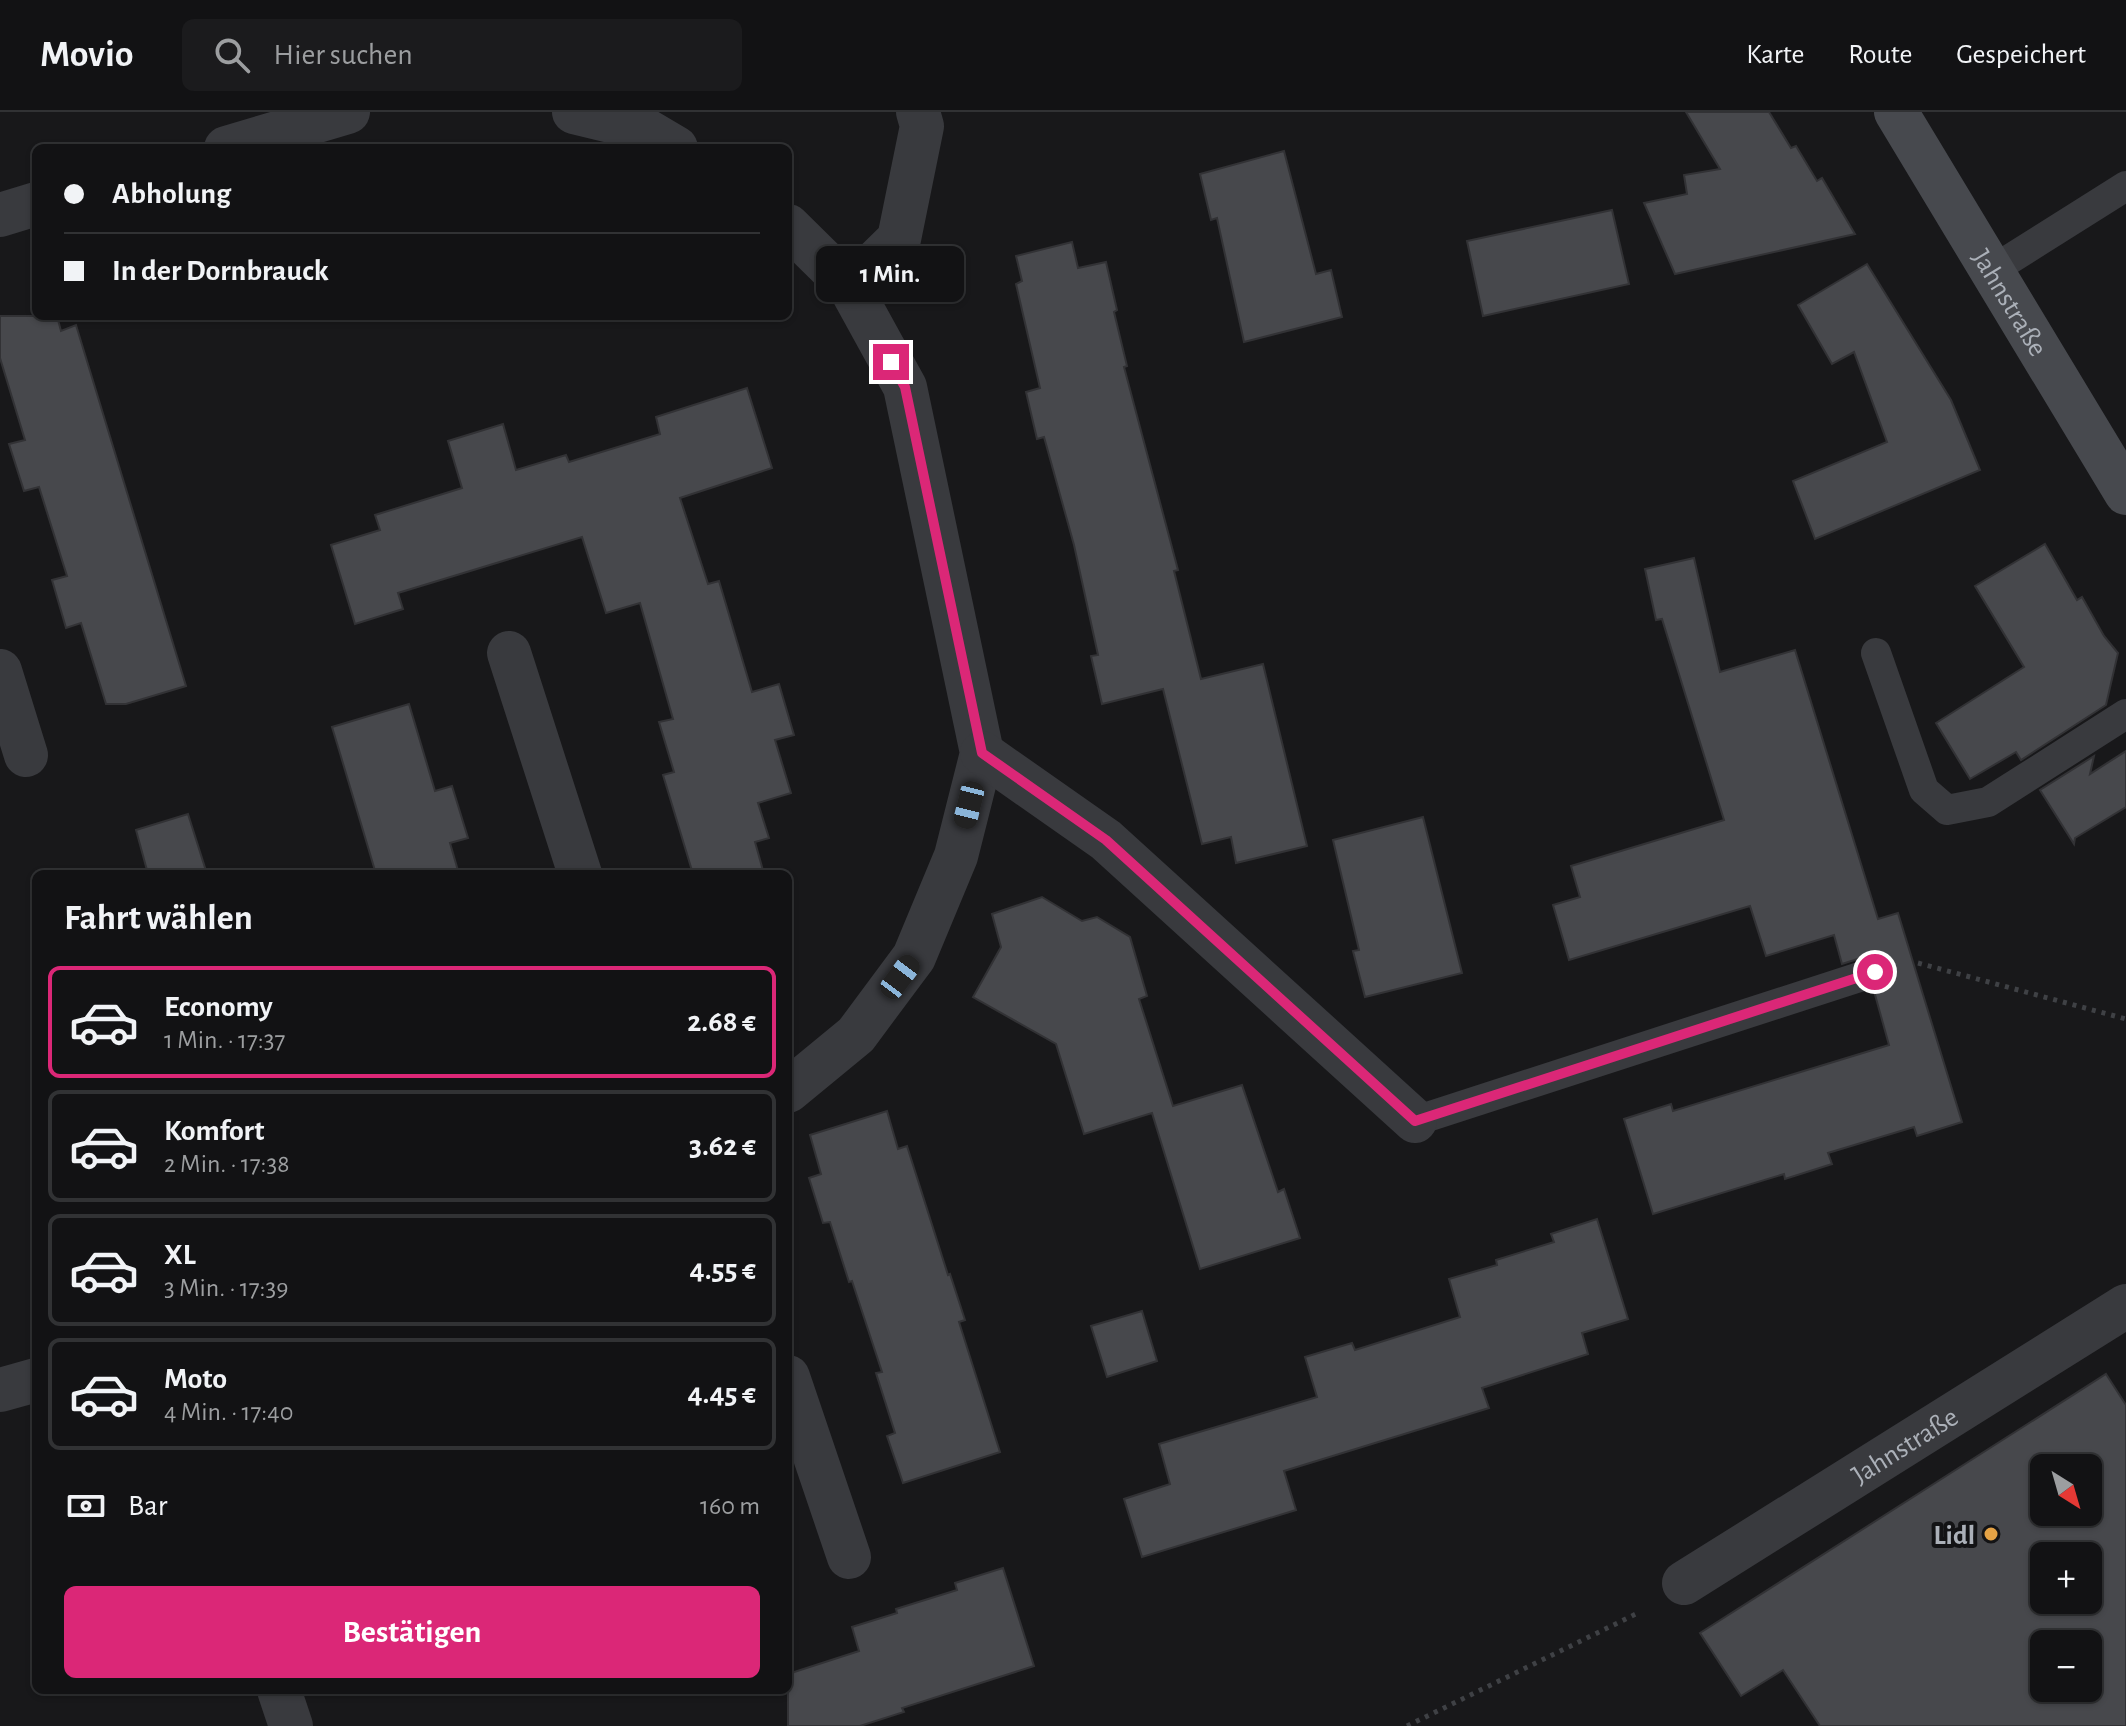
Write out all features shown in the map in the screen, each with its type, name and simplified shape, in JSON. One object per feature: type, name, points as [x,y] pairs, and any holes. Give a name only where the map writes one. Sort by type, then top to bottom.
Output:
[{"type":"main road","name":"Jahnstraße","points":[[1896,112],[2126,493]]},
{"type":"street","points":[[240,144],[348,112]]},
{"type":"street","points":[[574,112],[644,129],[669,144]]},
{"type":"street","points":[[850,287],[899,239],[922,126],[918,112]]},
{"type":"street","points":[[0,215],[32,205]]},
{"type":"street","points":[[792,230],[850,287],[905,387],[982,753],[956,856],[914,957],[856,1035],[792,1088]]},
{"type":"street","points":[[509,653],[579,870]]},
{"type":"street","points":[[0,671],[26,755]]},
{"type":"street","points":[[982,753],[1106,840],[1415,1121]]},
{"type":"street","name":"Jahnstraße","points":[[1684,1583],[2126,1306]]},
{"type":"street","points":[[0,1390],[32,1381]]},
{"type":"street","points":[[792,1389],[849,1557]]},
{"type":"street","points":[[280,1694],[291,1726]]},
{"type":"lane","points":[[1991,271],[2126,186]]},
{"type":"lane","points":[[1876,653],[1924,790],[1947,810],[1988,802],[2126,714]]},
{"type":"lane","points":[[1415,1121],[1875,972]]},
{"type":"path","points":[[1875,972],[1919,963],[2126,1019]]},
{"type":"path","points":[[1407,1726],[1632,1617],[1684,1583]]},
{"type":"building","points":[[1686,112],[1769,112],[1791,148],[1796,146],[1817,181],[1822,178],[1855,234],[1675,274],[1644,203],[1687,194],[1684,175],[1720,169]]},
{"type":"building","points":[[1284,151],[1316,274],[1331,270],[1342,317],[1244,342],[1217,218],[1211,220],[1200,174]]},
{"type":"building","points":[[1612,210],[1629,284],[1483,316],[1467,241]]},
{"type":"building","points":[[1072,242],[1078,268],[1106,262],[1127,366],[1124,367],[1178,570],[1174,571],[1201,679],[1263,664],[1307,846],[1236,863],[1231,837],[1202,844],[1163,689],[1102,704],[1091,656],[1098,655],[1074,545],[1044,437],[1037,439],[1026,392],[1040,388],[1016,284],[1022,281],[1016,256]]},
{"type":"building","points":[[1867,264],[1951,400],[1980,470],[1815,539],[1793,481],[1887,442],[1854,352],[1832,364],[1798,305]]},
{"type":"building","points":[[0,316],[58,320],[61,331],[76,325],[186,686],[126,704],[106,704],[81,623],[66,628],[52,580],[67,576],[39,487],[24,491],[9,444],[25,440],[0,358]]},
{"type":"building","points":[[747,388],[772,468],[680,498],[708,584],[719,581],[752,692],[779,684],[794,735],[775,740],[791,793],[758,803],[769,838],[755,842],[763,870],[692,870],[663,775],[674,772],[659,722],[673,719],[640,603],[606,613],[582,537],[398,593],[403,609],[355,624],[331,545],[380,530],[375,515],[462,488],[448,441],[503,424],[516,470],[566,455],[569,462],[660,434],[656,417]]},
{"type":"building","points":[[2045,544],[2077,600],[2082,597],[2104,636],[2118,653],[2106,705],[2021,760],[2016,752],[1970,779],[1936,723],[2024,667],[1975,586]]},
{"type":"building","points":[[1694,558],[1720,672],[1795,650],[1878,919],[1898,913],[1962,1122],[1917,1136],[1914,1127],[1828,1153],[1832,1164],[1785,1179],[1784,1174],[1653,1214],[1624,1119],[1671,1104],[1673,1111],[1889,1045],[1874,991],[1888,985],[1892,976],[1888,959],[1870,955],[1842,964],[1834,935],[1766,956],[1750,906],[1569,960],[1553,905],[1580,897],[1571,866],[1724,820],[1662,619],[1656,620],[1645,569]]},
{"type":"building","points":[[409,704],[435,791],[452,786],[468,838],[450,843],[458,870],[375,870],[332,727]]},
{"type":"building","points":[[2126,751],[2126,807],[2075,838],[2074,844],[2040,790],[2094,756],[2090,774]]},
{"type":"building","points":[[188,814],[206,870],[147,870],[136,830]]},
{"type":"building","points":[[1423,817],[1462,973],[1365,997],[1353,951],[1359,950],[1333,840]]},
{"type":"building","points":[[1042,897],[1082,921],[1097,917],[1130,937],[1147,996],[1139,999],[1173,1106],[1242,1085],[1278,1192],[1284,1189],[1300,1238],[1200,1269],[1152,1113],[1084,1134],[1056,1044],[973,997],[1001,947],[992,914]]},
{"type":"building","points":[[887,1111],[898,1149],[907,1146],[950,1274],[965,1320],[959,1322],[1000,1452],[903,1483],[887,1436],[895,1433],[876,1373],[882,1372],[830,1222],[823,1223],[809,1178],[821,1174],[810,1135]]},
{"type":"building","points":[[1597,1219],[1628,1319],[1582,1333],[1588,1354],[1482,1388],[1489,1408],[1284,1471],[1296,1510],[1142,1557],[1124,1499],[1170,1484],[1159,1444],[1317,1397],[1305,1357],[1352,1343],[1355,1350],[1460,1317],[1449,1279],[1497,1265],[1496,1260],[1554,1242],[1551,1234]]},
{"type":"building","points":[[1142,1311],[1157,1361],[1107,1377],[1091,1326]]},
{"type":"building","name":"Lidl","points":[[2106,1374],[2126,1405],[2126,1726],[1820,1726],[1783,1670],[1741,1696],[1700,1633]]},
{"type":"building","points":[[1003,1568],[1034,1666],[902,1708],[904,1712],[860,1726],[788,1726],[792,1673],[859,1651],[852,1627],[957,1590],[955,1583]]},
{"type":"place","name":"Lidl","points":[[1991,1534]]},
{"type":"route","points":[[891,362],[905,387],[982,753],[1106,840],[1415,1121],[1875,972]]}]
